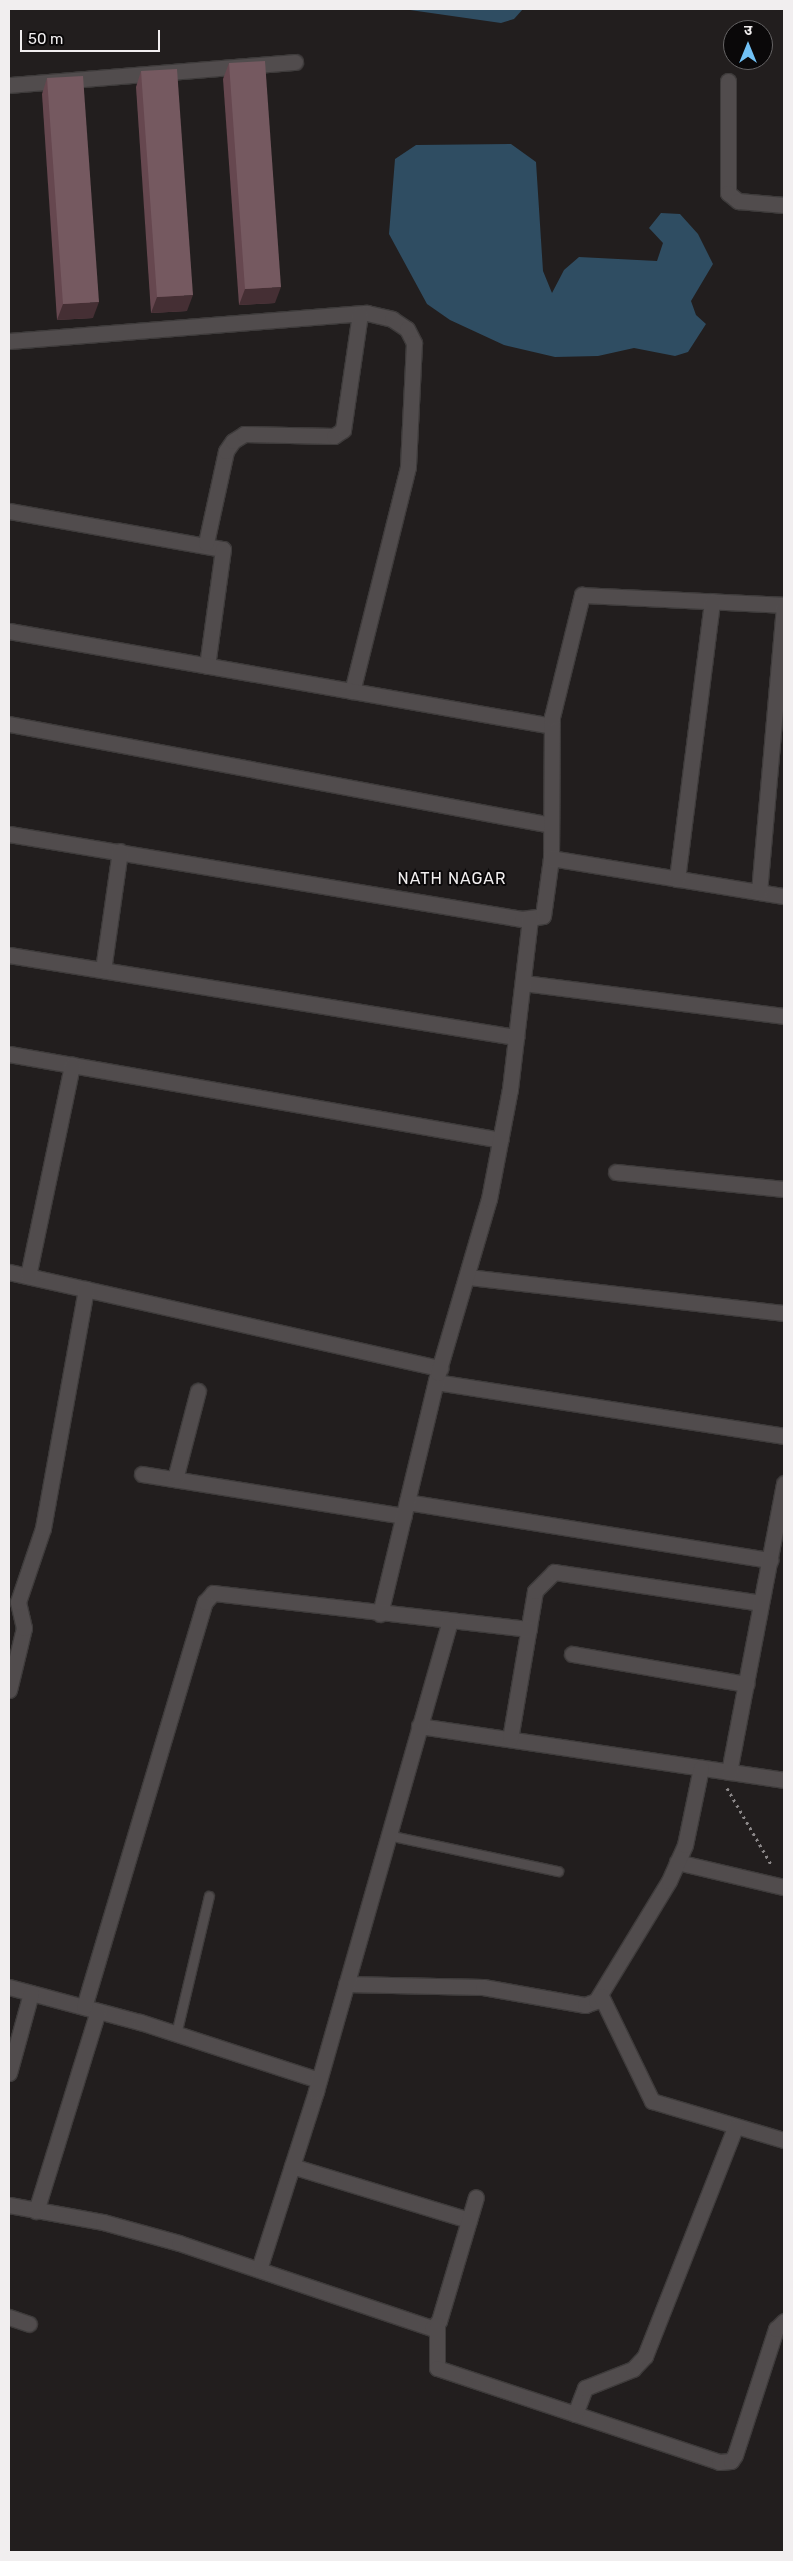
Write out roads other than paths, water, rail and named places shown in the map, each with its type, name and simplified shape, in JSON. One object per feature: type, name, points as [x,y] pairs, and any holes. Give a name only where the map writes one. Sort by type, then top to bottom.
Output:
[{"type":"street","points":[[9,85],[296,62]]},
{"type":"street","points":[[728,81],[728,193],[738,201],[784,205]]},
{"type":"street","points":[[9,341],[360,314],[392,319],[407,329],[414,343],[404,490],[352,692]]},
{"type":"street","points":[[206,543],[226,451],[233,441],[244,434],[334,436],[343,430],[360,314]]},
{"type":"street","points":[[9,511],[206,543],[223,549],[224,558],[207,666]]},
{"type":"street","points":[[9,834],[530,918],[543,916],[551,858],[552,726],[582,596],[784,606],[760,892]]},
{"type":"street","points":[[677,878],[712,601]]},
{"type":"street","points":[[9,631],[552,726]]},
{"type":"street","points":[[9,724],[551,825]]},
{"type":"street","points":[[103,970],[120,851]]},
{"type":"street","points":[[551,858],[784,896]]},
{"type":"street","points":[[380,1614],[438,1375],[468,1277],[501,1140],[523,984],[530,918]]},
{"type":"street","points":[[9,955],[516,1037]]},
{"type":"street","points":[[523,984],[784,1016]]},
{"type":"street","points":[[9,1054],[501,1140]]},
{"type":"street","points":[[28,1276],[72,1065]]},
{"type":"street","points":[[616,1172],[784,1189]]},
{"type":"street","points":[[9,1272],[438,1375],[784,1436]]},
{"type":"street","points":[[468,1277],[784,1314]]},
{"type":"street","points":[[9,1690],[15,1639],[24,1621],[18,1602],[43,1528],[86,1289]]},
{"type":"street","points":[[175,1479],[198,1391]]},
{"type":"street","points":[[142,1474],[770,1560]]},
{"type":"street","points":[[729,1772],[784,1483]]},
{"type":"street","points":[[510,1740],[535,1591],[554,1572],[761,1603]]},
{"type":"street","points":[[36,2211],[205,1602],[213,1593],[224,1593],[449,1623],[529,1629]]},
{"type":"street","points":[[259,2269],[319,2080],[449,1623]]},
{"type":"street","points":[[572,1654],[746,1684]]},
{"type":"street","points":[[420,1726],[784,1780]]},
{"type":"street","points":[[346,1984],[483,1987],[585,2005],[601,1996],[677,1862],[701,1768]]},
{"type":"street","points":[[677,1862],[784,1887]]},
{"type":"street","points":[[9,1987],[176,2034],[319,2080]]},
{"type":"street","points":[[9,2073],[31,1993]]},
{"type":"street","points":[[601,1996],[652,2101],[784,2140]]},
{"type":"street","points":[[575,2414],[585,2388],[633,2369],[645,2356],[735,2127]]},
{"type":"street","points":[[292,2166],[469,2220]]},
{"type":"street","points":[[476,2197],[437,2325],[437,2368],[719,2462],[731,2461],[776,2329],[784,2321]]},
{"type":"street","points":[[9,2205],[104,2222],[259,2269],[426,2327],[437,2325]]},
{"type":"street","points":[[9,2317],[29,2324]]},
{"type":"lane","points":[[388,1836],[558,1871]]},
{"type":"lane","points":[[176,2034],[209,1896]]},
{"type":"water","points":[[403,9],[523,9],[514,19],[501,23]]},
{"type":"water","points":[[511,144],[536,162],[543,271],[552,293],[564,270],[579,257],[657,261],[663,243],[649,228],[661,213],[680,214],[698,234],[713,264],[691,301],[696,315],[706,324],[688,352],[675,356],[634,348],[598,356],[555,357],[504,345],[450,320],[427,304],[389,234],[395,159],[416,145]]},
{"type":"district","name":"NATH NAGAR","points":[[452,879]]}]
